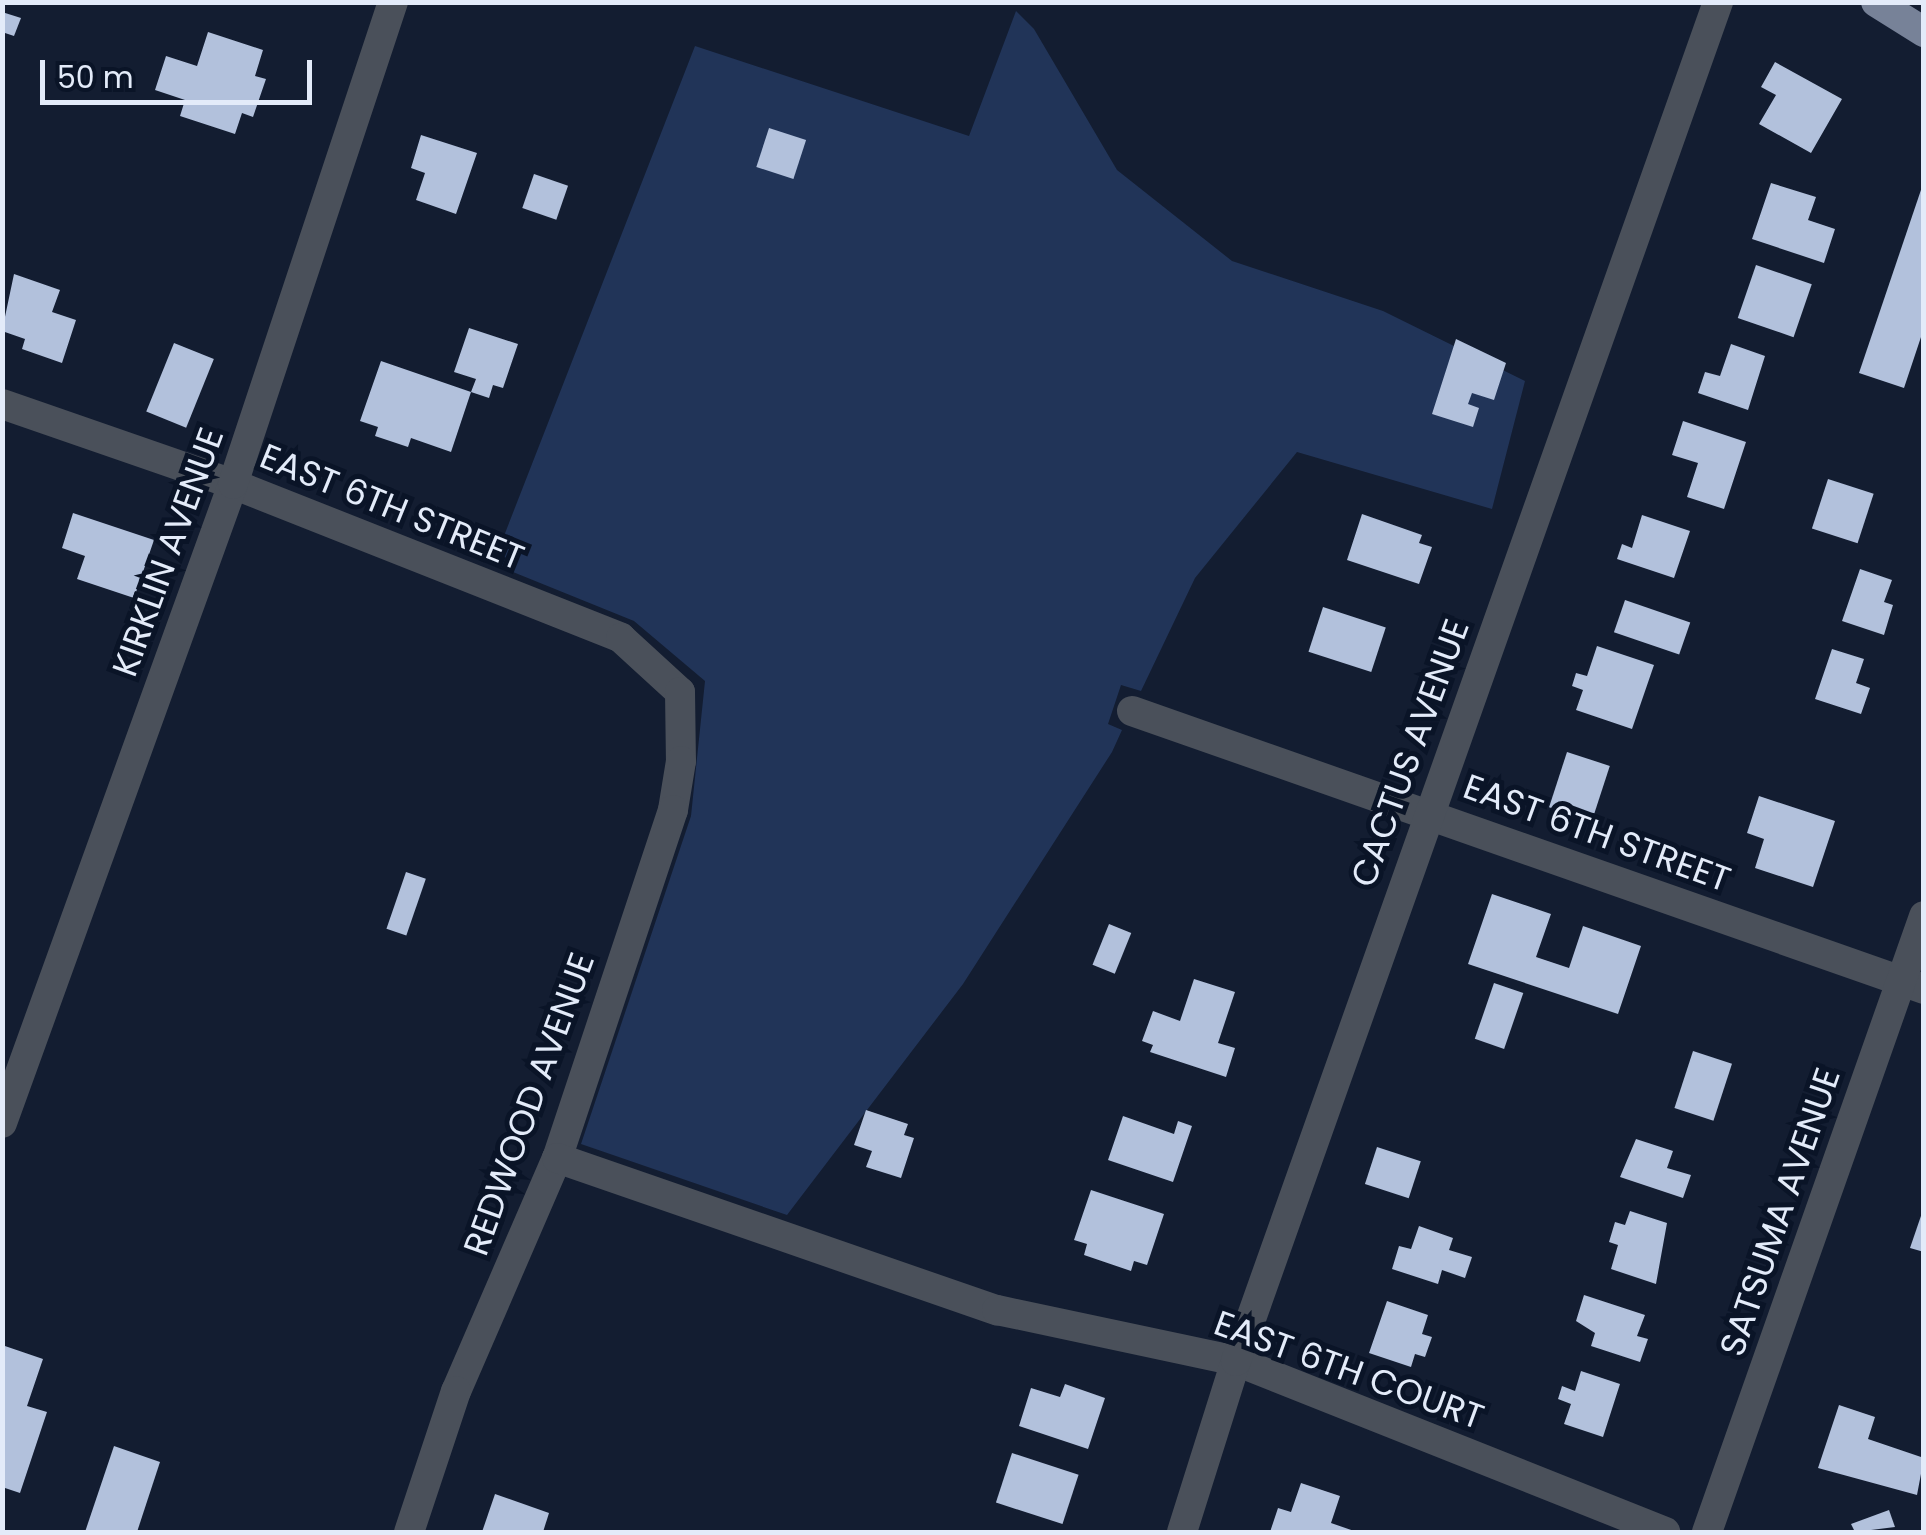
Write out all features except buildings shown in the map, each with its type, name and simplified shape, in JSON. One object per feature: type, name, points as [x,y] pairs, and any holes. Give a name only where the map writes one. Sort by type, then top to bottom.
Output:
[{"type":"main road","points":[[1876,2],[1924,32]]},
{"type":"street","name":"KIRKLIN AVENUE","points":[[2,1123],[233,484],[394,2]]},
{"type":"street","name":"CACTUS AVENUE","points":[[1182,1532],[1236,1361],[1428,812],[1718,2]]},
{"type":"street","name":"EAST 6TH STREET","points":[[2,404],[233,484],[622,638],[680,692]]},
{"type":"street","name":"REDWOOD AVENUE","points":[[409,1532],[456,1390],[557,1158],[673,810],[682,761],[680,692]]},
{"type":"street","name":"EAST 6TH STREET","points":[[1132,710],[1912,984]]},
{"type":"street","name":"SATSUMA AVENUE","points":[[1706,1532],[1912,984],[1924,916]]},
{"type":"street","name":"EAST 6TH COURT","points":[[557,1158],[997,1310],[1236,1361],[1665,1532]]},
{"type":"shaded area","points":[[1016,11],[1034,29],[1117,170],[1232,261],[1383,311],[1525,381],[1492,509],[1297,452],[1195,578],[1141,691],[1121,685],[1108,724],[1122,730],[1112,752],[963,984],[787,1215],[581,1144],[691,816],[705,681],[634,621],[493,564],[695,46],[969,136]]}]
